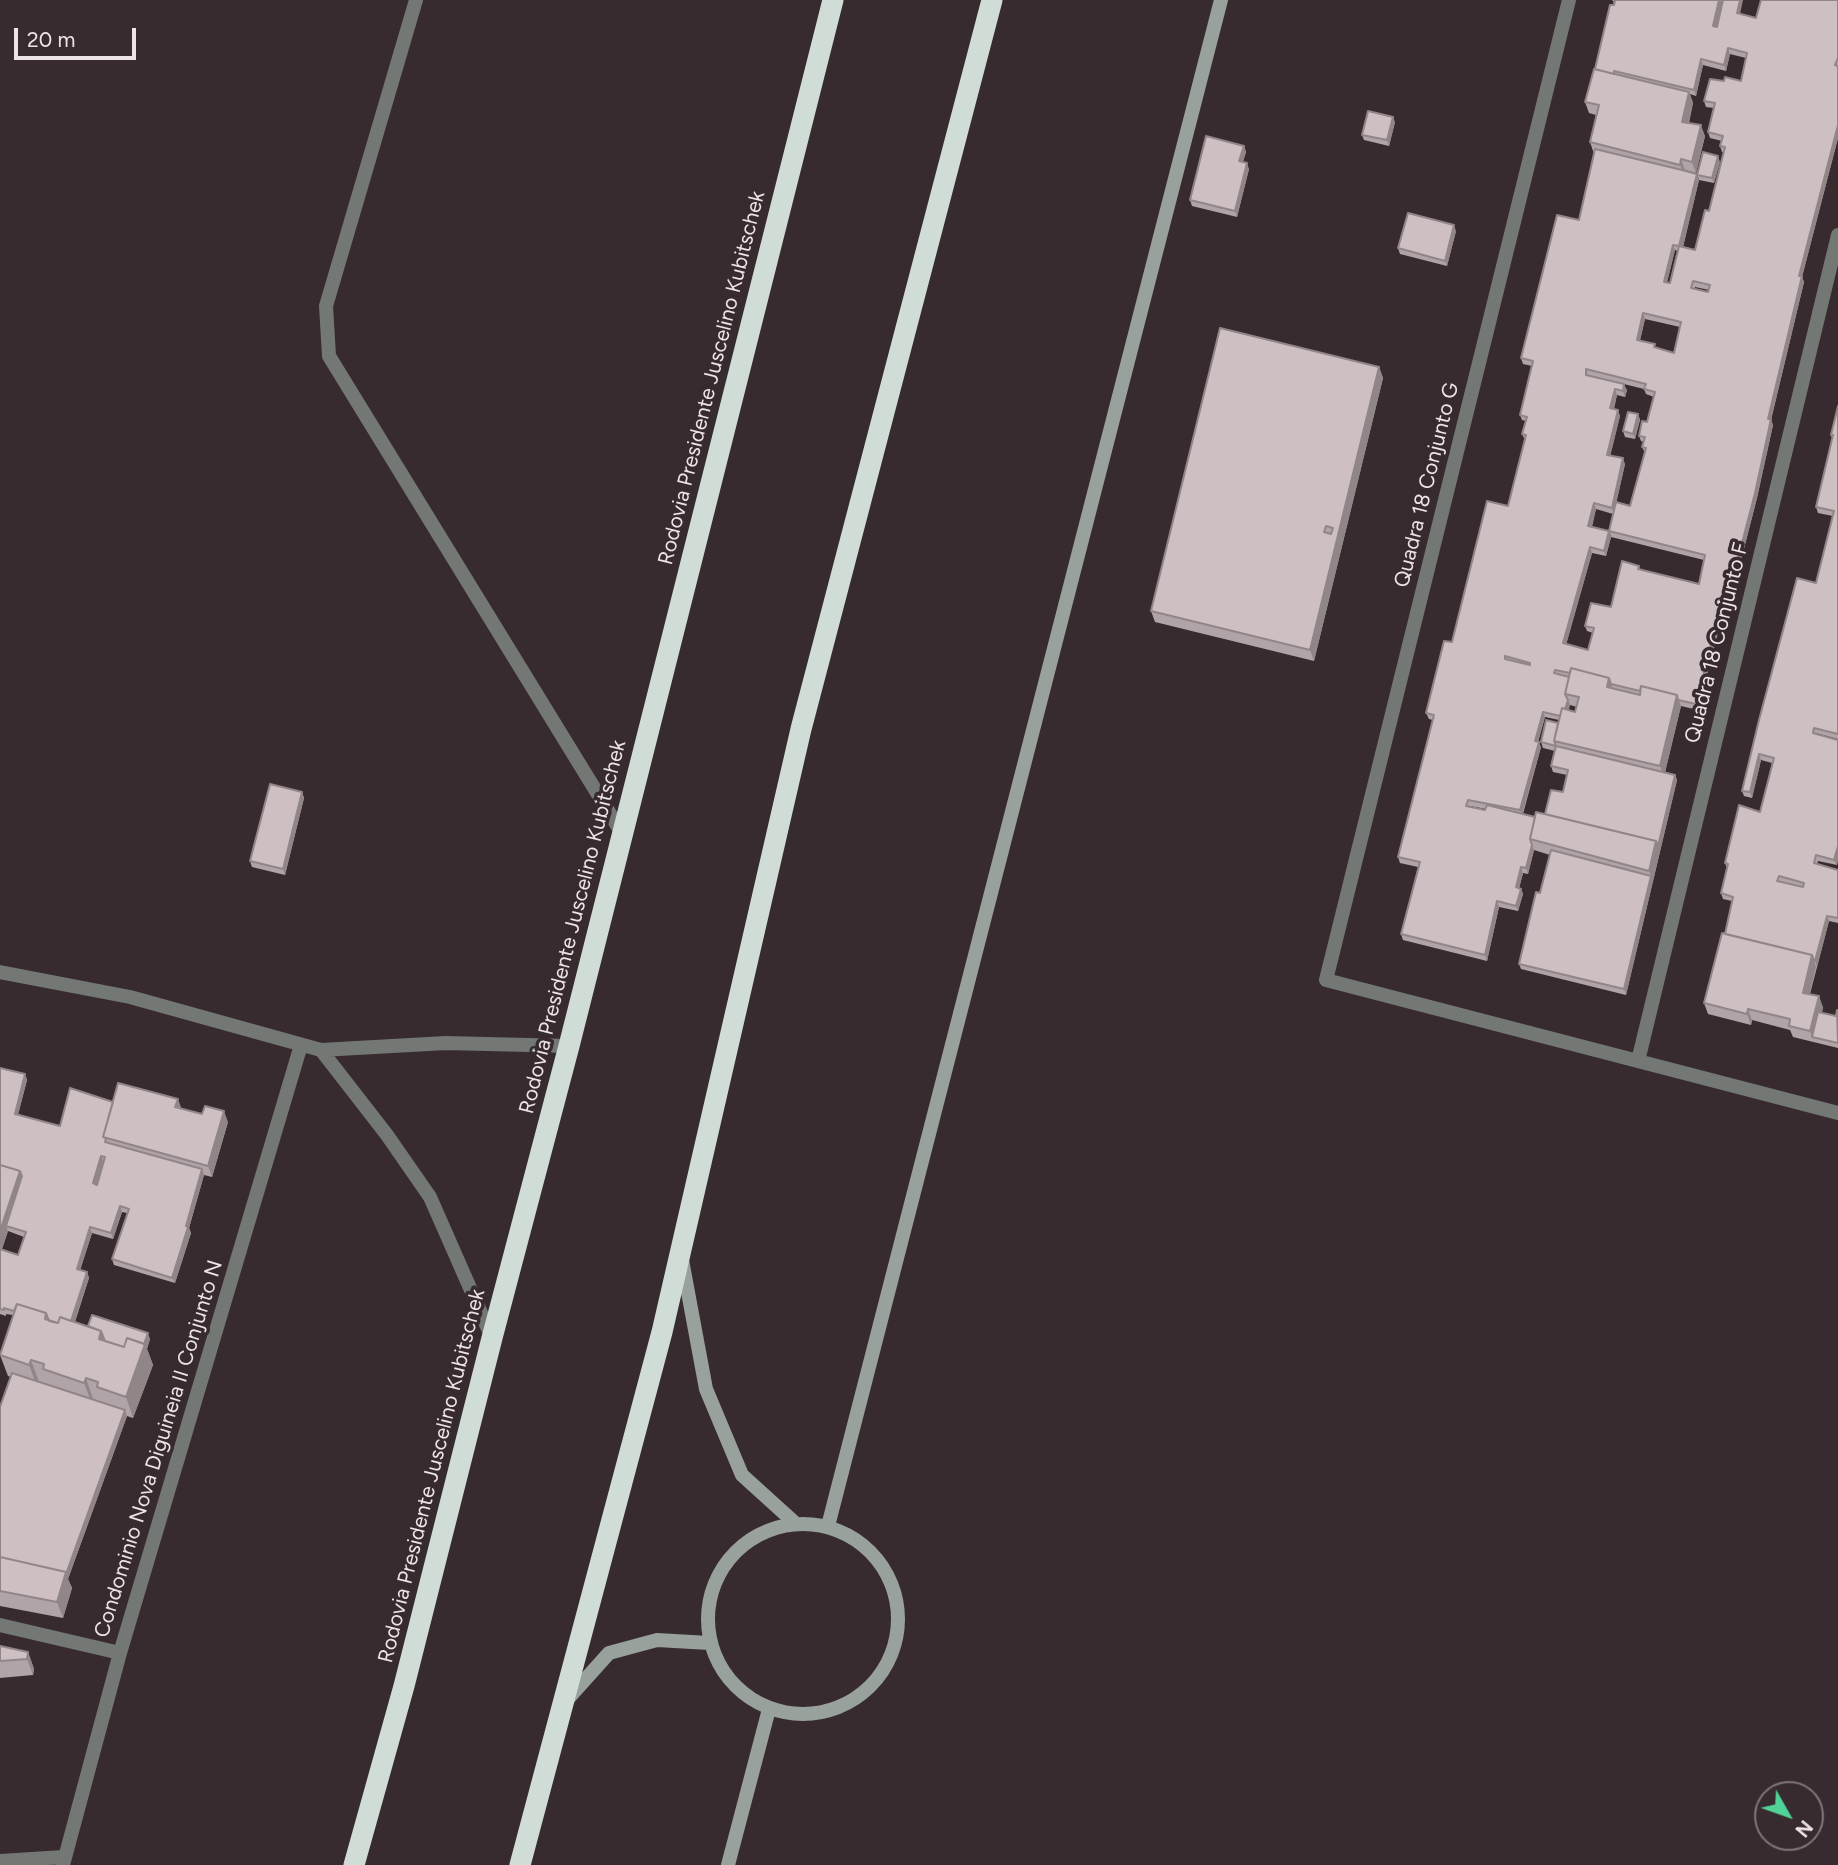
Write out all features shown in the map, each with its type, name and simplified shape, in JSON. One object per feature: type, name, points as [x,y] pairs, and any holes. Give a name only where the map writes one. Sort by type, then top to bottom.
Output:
[{"type":"highway","name":"Rodovia Presidente Juscelino Kubitschek","points":[[354,1865],[404,1686],[569,1046],[832,0]]},
{"type":"highway","points":[[520,1865],[662,1332],[801,729],[992,0]]},
{"type":"street","points":[[416,0],[326,306],[329,356],[622,835]]},
{"type":"street","points":[[828,1526],[1221,0]]},
{"type":"street","name":"Quadra 18 Conjunto G","points":[[1569,0],[1326,981],[1638,1061]]},
{"type":"street","name":"Quadra 18 Conjunto F","points":[[1638,1061],[1838,234]]},
{"type":"street","points":[[0,972],[130,998],[321,1050],[446,1042],[569,1046]]},
{"type":"street","name":"Condominio Nova Diguineia II Conjunto N","points":[[63,1861],[120,1653],[301,1045]]},
{"type":"street","points":[[321,1050],[387,1135],[430,1197],[492,1338]]},
{"type":"street","points":[[1638,1061],[1838,1113]]},
{"type":"street","points":[[680,1251],[706,1389],[742,1475],[795,1523]]},
{"type":"street","points":[[795,1523],[828,1526],[858,1540],[881,1563],[895,1593],[898,1626],[892,1655],[877,1680],[854,1700],[828,1712],[798,1715],[769,1709],[743,1695],[723,1673],[709,1643],[707,1610],[716,1578],[736,1551],[762,1532],[795,1523]]},
{"type":"street","points":[[0,1625],[120,1653]]},
{"type":"street","points":[[562,1705],[610,1654],[657,1640],[709,1643]]},
{"type":"street","points":[[728,1865],[769,1709]]},
{"type":"street","points":[[0,1861],[63,1861]]},
{"type":"building","points":[[1613,0],[1719,0],[1713,26],[1717,27],[1723,0],[1740,0],[1737,13],[1756,18],[1761,0],[1838,0],[1838,58],[1835,65],[1838,66],[1838,125],[1799,276],[1802,276],[1768,419],[1771,419],[1755,493],[1737,562],[1732,561],[1696,704],[1678,700],[1677,695],[1641,686],[1640,691],[1611,684],[1609,678],[1571,668],[1570,673],[1555,670],[1554,673],[1569,677],[1565,694],[1568,700],[1560,716],[1543,712],[1535,741],[1539,742],[1520,810],[1468,800],[1466,806],[1485,810],[1487,805],[1535,817],[1526,868],[1521,867],[1516,887],[1521,889],[1516,906],[1497,901],[1485,955],[1401,934],[1420,862],[1398,857],[1434,715],[1426,713],[1444,641],[1452,642],[1487,501],[1508,506],[1526,435],[1522,434],[1527,417],[1520,415],[1533,361],[1521,358],[1557,215],[1579,220],[1595,149],[1682,170],[1697,174],[1679,246],[1695,250],[1705,210],[1709,211],[1725,147],[1720,146],[1723,136],[1708,132],[1715,103],[1704,101],[1710,79],[1724,81],[1725,77],[1741,81],[1747,53],[1728,48],[1724,65],[1701,59],[1694,90],[1595,69],[1610,5],[1614,5]],"holes":[[[1673,245],[1679,246],[1670,283],[1664,282]],[[1693,281],[1710,285],[1708,292],[1691,288]],[[1643,313],[1681,322],[1674,353],[1654,347],[1655,344],[1637,340]],[[1586,369],[1646,384],[1644,389],[1655,392],[1647,422],[1642,421],[1639,436],[1645,437],[1642,447],[1646,448],[1630,506],[1616,502],[1609,531],[1588,526],[1594,503],[1612,508],[1623,458],[1607,455],[1618,410],[1610,408],[1615,389],[1623,391],[1624,384],[1586,375]],[[1609,531],[1705,555],[1699,584],[1638,569],[1639,566],[1622,561],[1611,607],[1591,603],[1585,626],[1594,628],[1588,650],[1563,643],[1590,547],[1604,551]],[[1505,656],[1530,663],[1505,659]]]},
{"type":"building","points":[[1594,69],[1689,92],[1682,122],[1701,125],[1692,162],[1681,159],[1680,165],[1590,142],[1599,105],[1585,102]]},
{"type":"building","points":[[1368,111],[1393,117],[1387,140],[1362,135]]},
{"type":"building","points":[[1206,136],[1244,146],[1239,161],[1247,163],[1235,211],[1190,200]]},
{"type":"building","points":[[1703,152],[1718,156],[1712,178],[1697,175]]},
{"type":"building","points":[[1408,213],[1454,225],[1445,261],[1398,248]]},
{"type":"building","points":[[1220,328],[1379,367],[1310,650],[1151,611]],"holes":[[[1326,526],[1333,528],[1331,534],[1324,532]]]},
{"type":"building","points":[[1838,406],[1838,734],[1814,728],[1813,733],[1838,740],[1838,846],[1834,860],[1816,855],[1814,863],[1838,870],[1838,918],[1827,916],[1814,961],[1812,955],[1725,934],[1733,897],[1721,893],[1739,805],[1760,812],[1774,758],[1759,754],[1750,792],[1742,791],[1797,578],[1816,583],[1834,511],[1816,507]],"holes":[[[1779,876],[1804,883],[1803,887],[1777,881]]]},
{"type":"building","points":[[1628,412],[1638,414],[1633,434],[1623,431]]},
{"type":"building","points":[[1571,668],[1609,678],[1607,687],[1640,695],[1641,686],[1677,695],[1660,766],[1554,741],[1562,708],[1575,712],[1579,697],[1565,694]]},
{"type":"building","points":[[1546,720],[1558,723],[1554,741],[1556,746],[1541,742]]},
{"type":"building","points":[[1556,746],[1675,775],[1658,846],[1656,841],[1545,814],[1551,790],[1563,792],[1568,770],[1551,766]]},
{"type":"building","points":[[270,784],[302,792],[283,869],[250,861]]},
{"type":"building","points":[[1536,812],[1656,841],[1649,871],[1530,839]]},
{"type":"building","points":[[1551,850],[1651,876],[1624,989],[1519,964],[1536,892],[1540,893]]},
{"type":"building","points":[[1722,933],[1812,955],[1803,993],[1819,996],[1810,1031],[1789,1026],[1790,1019],[1748,1009],[1747,1014],[1704,1003]]},
{"type":"building","points":[[1837,1010],[1838,1043],[1812,1037],[1818,1012],[1836,1016]]},
{"type":"building","points":[[0,1068],[25,1074],[15,1114],[60,1126],[70,1088],[113,1102],[103,1137],[106,1138],[105,1142],[202,1169],[172,1278],[112,1259],[129,1209],[120,1206],[111,1233],[90,1227],[77,1269],[87,1272],[71,1321],[60,1317],[58,1323],[49,1321],[46,1313],[17,1304],[14,1311],[0,1309],[0,1249],[18,1255],[26,1232],[6,1226],[22,1176],[20,1171],[0,1165]],"holes":[[[101,1156],[105,1157],[97,1185],[93,1183]]]},
{"type":"building","points":[[118,1083],[178,1099],[175,1107],[202,1114],[205,1106],[224,1111],[208,1166],[103,1137]]},
{"type":"building","points":[[0,1165],[20,1171],[0,1231]]},
{"type":"building","points":[[17,1304],[46,1313],[45,1319],[58,1323],[60,1317],[101,1331],[99,1339],[124,1347],[127,1338],[145,1344],[126,1397],[97,1387],[98,1382],[86,1378],[84,1383],[43,1369],[44,1364],[31,1360],[29,1365],[0,1355]]},
{"type":"building","points":[[92,1315],[148,1333],[144,1344],[127,1338],[124,1347],[105,1341],[101,1331],[88,1326]]},
{"type":"building","points":[[12,1373],[125,1410],[66,1574],[0,1557],[0,1407]]},
{"type":"building","points":[[0,1557],[66,1572],[57,1602],[0,1591]]},
{"type":"building","points":[[0,1646],[28,1652],[27,1659],[0,1661]]}]
